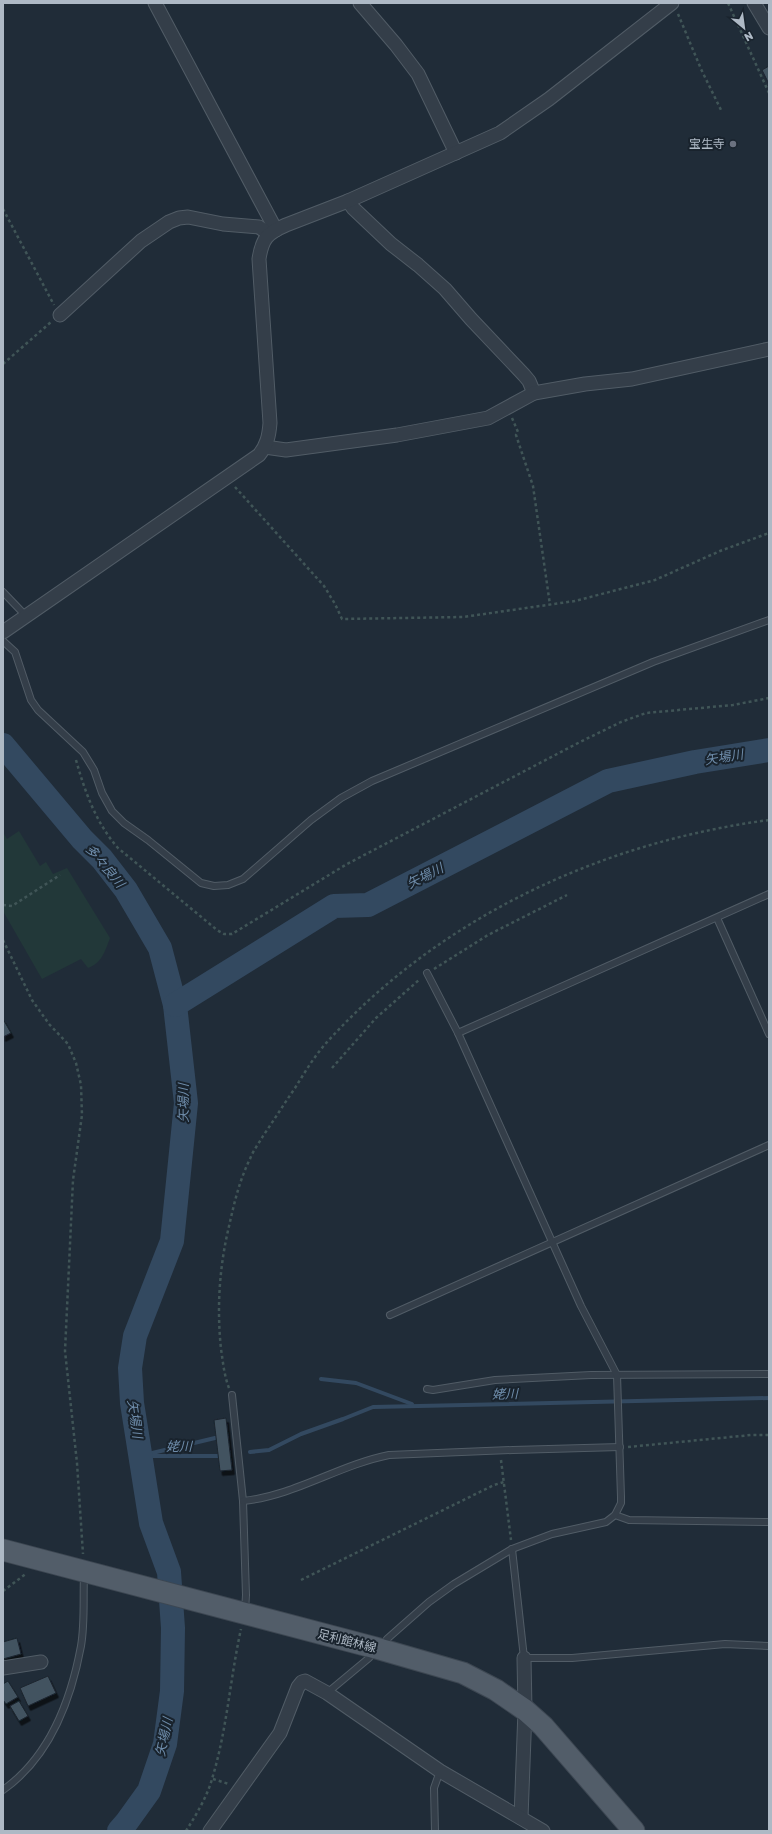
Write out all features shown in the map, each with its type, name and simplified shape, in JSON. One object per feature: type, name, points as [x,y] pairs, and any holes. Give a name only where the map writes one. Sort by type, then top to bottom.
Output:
[{"type":"main road","name":"足利館林線","points":[[3,1550],[89,1572],[241,1617],[463,1673],[496,1690],[525,1710],[543,1726],[634,1831]]},
{"type":"street","points":[[155,3],[272,232]]},
{"type":"street","points":[[360,3],[396,45],[418,74],[456,153]]},
{"type":"street","points":[[754,3],[769,28]]},
{"type":"street","points":[[3,632],[25,615],[226,476],[259,455],[265,447],[269,435],[270,423],[259,259],[261,244],[272,232],[348,201],[500,133],[519,121],[674,6]]},
{"type":"street","points":[[348,201],[352,208],[391,244],[418,265],[444,289],[524,375],[529,381],[534,393]]},
{"type":"street","points":[[60,315],[141,241],[169,222],[179,218],[188,217],[223,224],[259,227],[272,232]]},
{"type":"street","points":[[265,447],[286,450],[397,435],[488,418],[534,393],[585,384],[632,379],[769,349]]},
{"type":"street","points":[[521,1818],[525,1710],[524,1658]]},
{"type":"street","points":[[3,1668],[41,1662]]},
{"type":"street","points":[[210,1831],[280,1733],[302,1682],[306,1681],[312,1683],[327,1693],[440,1771],[543,1831]]},
{"type":"lane","points":[[3,592],[25,615]]},
{"type":"lane","points":[[3,641],[15,652],[31,700],[38,710],[84,752],[94,770],[102,793],[112,811],[124,823],[201,882],[214,886],[228,885],[243,879],[311,820],[341,798],[372,781],[653,662],[769,620]]},
{"type":"lane","points":[[458,1033],[769,894]]},
{"type":"lane","points":[[717,918],[769,1034]]},
{"type":"lane","points":[[387,1639],[429,1602],[454,1584],[512,1549],[552,1534],[606,1522],[615,1514],[621,1497],[617,1375],[581,1306],[458,1033],[427,973]]},
{"type":"lane","points":[[390,1315],[769,1146]]},
{"type":"lane","points":[[427,1389],[433,1390],[494,1380],[617,1375],[769,1374]]},
{"type":"lane","points":[[232,1395],[243,1501],[246,1599],[241,1617]]},
{"type":"lane","points":[[243,1501],[271,1497],[374,1458],[389,1455],[620,1444]]},
{"type":"lane","points":[[615,1514],[629,1520],[769,1522]]},
{"type":"lane","points":[[512,1549],[524,1658],[572,1658],[725,1644],[769,1646]]},
{"type":"lane","points":[[3,1790],[34,1760],[50,1737],[64,1710],[81,1645],[89,1572]]},
{"type":"lane","points":[[327,1693],[369,1658]]},
{"type":"lane","points":[[436,1831],[434,1788],[440,1771]]},
{"type":"path","points":[[728,3],[769,93]]},
{"type":"path","points":[[674,6],[700,69],[721,110]]},
{"type":"path","points":[[3,209],[60,315],[3,364]]},
{"type":"path","points":[[507,408],[518,432],[516,435],[533,486],[550,605]]},
{"type":"path","points":[[226,476],[324,586],[342,619],[463,617],[575,601],[655,580],[720,551],[769,533]]},
{"type":"path","points":[[69,737],[97,820],[106,834],[118,848],[217,930],[224,934],[232,934],[347,864],[573,745],[627,719],[646,713],[733,706],[769,698]]},
{"type":"path","points":[[232,1395],[225,1377],[219,1328],[218,1291],[224,1249],[236,1196],[250,1158],[286,1100],[326,1042],[398,973],[473,922],[549,882],[629,850],[727,826],[769,820]]},
{"type":"path","points":[[3,905],[12,906],[60,875]]},
{"type":"path","points":[[332,1068],[376,1018],[427,973],[488,935],[567,895]]},
{"type":"path","points":[[3,940],[32,1000],[49,1024],[68,1044],[76,1063],[81,1085],[82,1115],[72,1180],[65,1352],[77,1463],[82,1541]]},
{"type":"path","points":[[620,1444],[769,1435]]},
{"type":"path","points":[[500,1450],[512,1549]]},
{"type":"path","points":[[301,1580],[494,1485],[504,1482]]},
{"type":"path","points":[[3,1591],[43,1560]]},
{"type":"path","points":[[186,1831],[200,1808],[212,1779],[226,1720],[241,1617]]},
{"type":"path","points":[[212,1779],[228,1784]]},
{"type":"green space","points":[[19,831],[40,866],[46,862],[53,874],[67,868],[110,938],[100,960],[93,966],[88,968],[81,959],[42,979],[3,911],[3,832],[7,839]]},
{"type":"building","points":[[769,66],[769,84],[762,70]]},
{"type":"building","points":[[3,1019],[11,1033],[3,1037]]},
{"type":"building","points":[[226,1418],[232,1470],[220,1471],[214,1420]]},
{"type":"building","points":[[17,1638],[21,1654],[3,1659],[3,1642]]},
{"type":"building","points":[[48,1676],[56,1693],[28,1706],[20,1688]]},
{"type":"building","points":[[8,1681],[18,1697],[6,1704],[3,1700],[3,1684]]},
{"type":"building","points":[[19,1701],[28,1716],[19,1721],[10,1706]]},
{"type":"waterway","name":"矢場川","points":[[3,745],[82,839],[102,859],[126,890],[160,948],[175,1005],[186,1103],[172,1241],[135,1336],[130,1368],[132,1403],[151,1523],[169,1572],[173,1628],[172,1691],[165,1744],[149,1791],[119,1831]]},
{"type":"waterway","name":"矢場川","points":[[175,1005],[334,906],[368,905],[608,781],[695,762],[769,750]]},
{"type":"waterway","points":[[321,1379],[356,1383],[412,1404]]},
{"type":"waterway","name":"姥川","points":[[250,1452],[269,1450],[301,1434],[373,1407],[769,1398]]},
{"type":"waterway","points":[[148,1454],[215,1438]]},
{"type":"waterway","name":"姥川","points":[[140,1456],[218,1456]]},
{"type":"place","name":"宝生寺","points":[[733,144]]},
{"type":"water label","name":"多々良川","points":[[105,866]]}]
